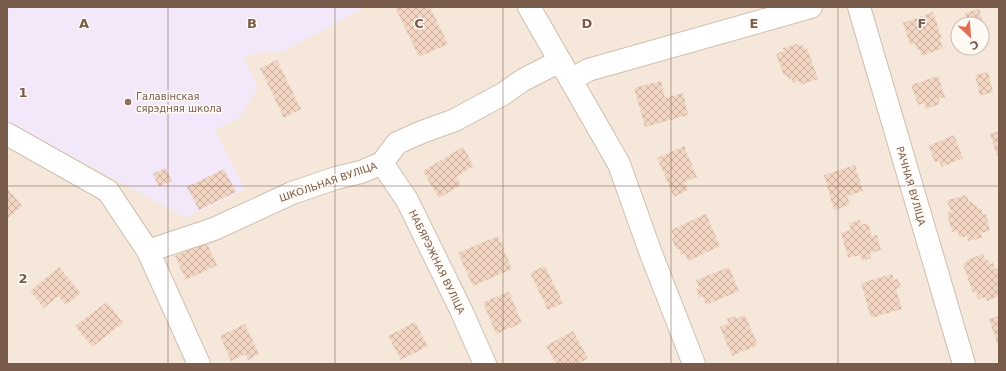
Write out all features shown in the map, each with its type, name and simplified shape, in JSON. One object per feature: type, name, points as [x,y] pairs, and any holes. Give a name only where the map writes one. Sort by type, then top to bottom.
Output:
[{"type":"street","points":[[529,7],[619,164],[650,252],[694,364]]},
{"type":"street","points":[[571,80],[588,70],[810,7]]},
{"type":"street","name":"РАЧНАЯ ВУЛІЦА","points":[[859,7],[964,364]]},
{"type":"street","name":"ШКОЛЬНАЯ ВУЛІЦА","points":[[148,251],[214,229],[292,194],[336,178],[361,172],[382,163],[397,143],[455,120],[503,94],[523,80],[560,61]]},
{"type":"street","points":[[7,134],[108,192],[148,251],[199,364]]},
{"type":"street","name":"НАБЯРЭЖНАЯ ВУЛІЦА","points":[[382,163],[407,200],[461,310],[484,364]]},
{"type":"shaded area","points":[[7,7],[999,7],[999,364],[7,364]]},
{"type":"shaded area","name":"Галавінская сярэдняя школа","points":[[7,7],[360,7],[361,10],[282,52],[256,53],[244,58],[258,87],[241,117],[215,130],[245,189],[186,218],[7,121]]},
{"type":"building","points":[[395,7],[430,7],[448,44],[419,57]]},
{"type":"building","points":[[979,9],[981,16],[966,16],[965,13]]},
{"type":"building","points":[[933,12],[942,39],[940,39],[943,48],[922,56],[919,49],[917,50],[915,43],[910,45],[903,23]]},
{"type":"building","points":[[797,44],[798,46],[803,45],[805,49],[807,48],[818,79],[800,85],[799,81],[793,83],[792,78],[789,80],[787,75],[784,76],[776,54],[784,51],[783,48]]},
{"type":"building","points":[[277,60],[301,109],[284,118],[260,68]]},
{"type":"building","points":[[988,72],[993,92],[980,96],[975,75]]},
{"type":"building","points":[[938,76],[945,97],[939,99],[940,104],[926,109],[924,103],[918,105],[911,85]]},
{"type":"building","points":[[661,81],[665,98],[683,93],[688,115],[645,127],[634,88]]},
{"type":"building","points":[[999,131],[999,155],[997,156],[990,134]]},
{"type":"building","points":[[954,135],[963,158],[942,167],[939,161],[935,162],[928,146]]},
{"type":"building","points":[[684,146],[697,177],[685,182],[688,190],[674,197],[657,158]]},
{"type":"building","points":[[463,147],[474,166],[456,177],[461,185],[439,198],[423,171]]},
{"type":"building","points":[[855,165],[863,191],[847,196],[850,205],[834,210],[824,175]]},
{"type":"building","points":[[165,168],[172,181],[159,187],[153,174]]},
{"type":"building","points":[[224,169],[236,192],[199,210],[187,187]]},
{"type":"building","points":[[7,188],[22,206],[7,219]]},
{"type":"building","points":[[967,195],[969,202],[972,202],[973,205],[976,204],[977,209],[981,208],[983,215],[986,214],[990,231],[981,233],[982,238],[968,241],[967,236],[959,238],[958,231],[952,232],[947,213],[951,212],[947,200]]},
{"type":"building","points":[[706,214],[720,246],[688,261],[684,253],[681,255],[679,249],[676,249],[672,239],[674,237],[671,230]]},
{"type":"building","points":[[860,220],[861,225],[868,223],[872,236],[877,235],[881,250],[870,253],[871,258],[862,261],[860,255],[848,258],[841,233],[851,230],[849,223]]},
{"type":"building","points":[[498,236],[512,269],[473,286],[458,253]]},
{"type":"building","points":[[206,242],[217,265],[186,280],[175,256]]},
{"type":"building","points":[[983,254],[985,260],[988,260],[990,265],[993,263],[995,269],[999,268],[999,296],[987,301],[986,297],[978,299],[976,292],[973,293],[963,264],[967,262],[967,260]]},
{"type":"building","points":[[545,266],[563,303],[548,310],[530,273]]},
{"type":"building","points":[[59,267],[81,293],[66,305],[58,296],[44,308],[30,291]]},
{"type":"building","points":[[729,267],[739,291],[706,305],[703,296],[699,298],[696,289],[699,288],[696,280]]},
{"type":"building","points":[[892,274],[894,280],[898,279],[901,287],[896,289],[902,309],[871,318],[861,283]]},
{"type":"building","points":[[509,292],[522,323],[496,334],[483,302]]},
{"type":"building","points":[[107,302],[123,323],[92,347],[75,326]]},
{"type":"building","points":[[745,315],[758,345],[732,356],[720,327],[729,323],[727,319],[735,316],[736,319]]},
{"type":"building","points":[[999,316],[999,348],[989,319]]},
{"type":"building","points":[[415,322],[428,346],[401,360],[388,336]]},
{"type":"building","points":[[245,324],[259,354],[248,360],[245,354],[231,361],[220,336]]},
{"type":"building","points":[[573,331],[588,358],[578,364],[556,364],[546,346]]},
{"type":"place","name":"Галавінская сярэдняя школа","points":[[128,102]]}]
